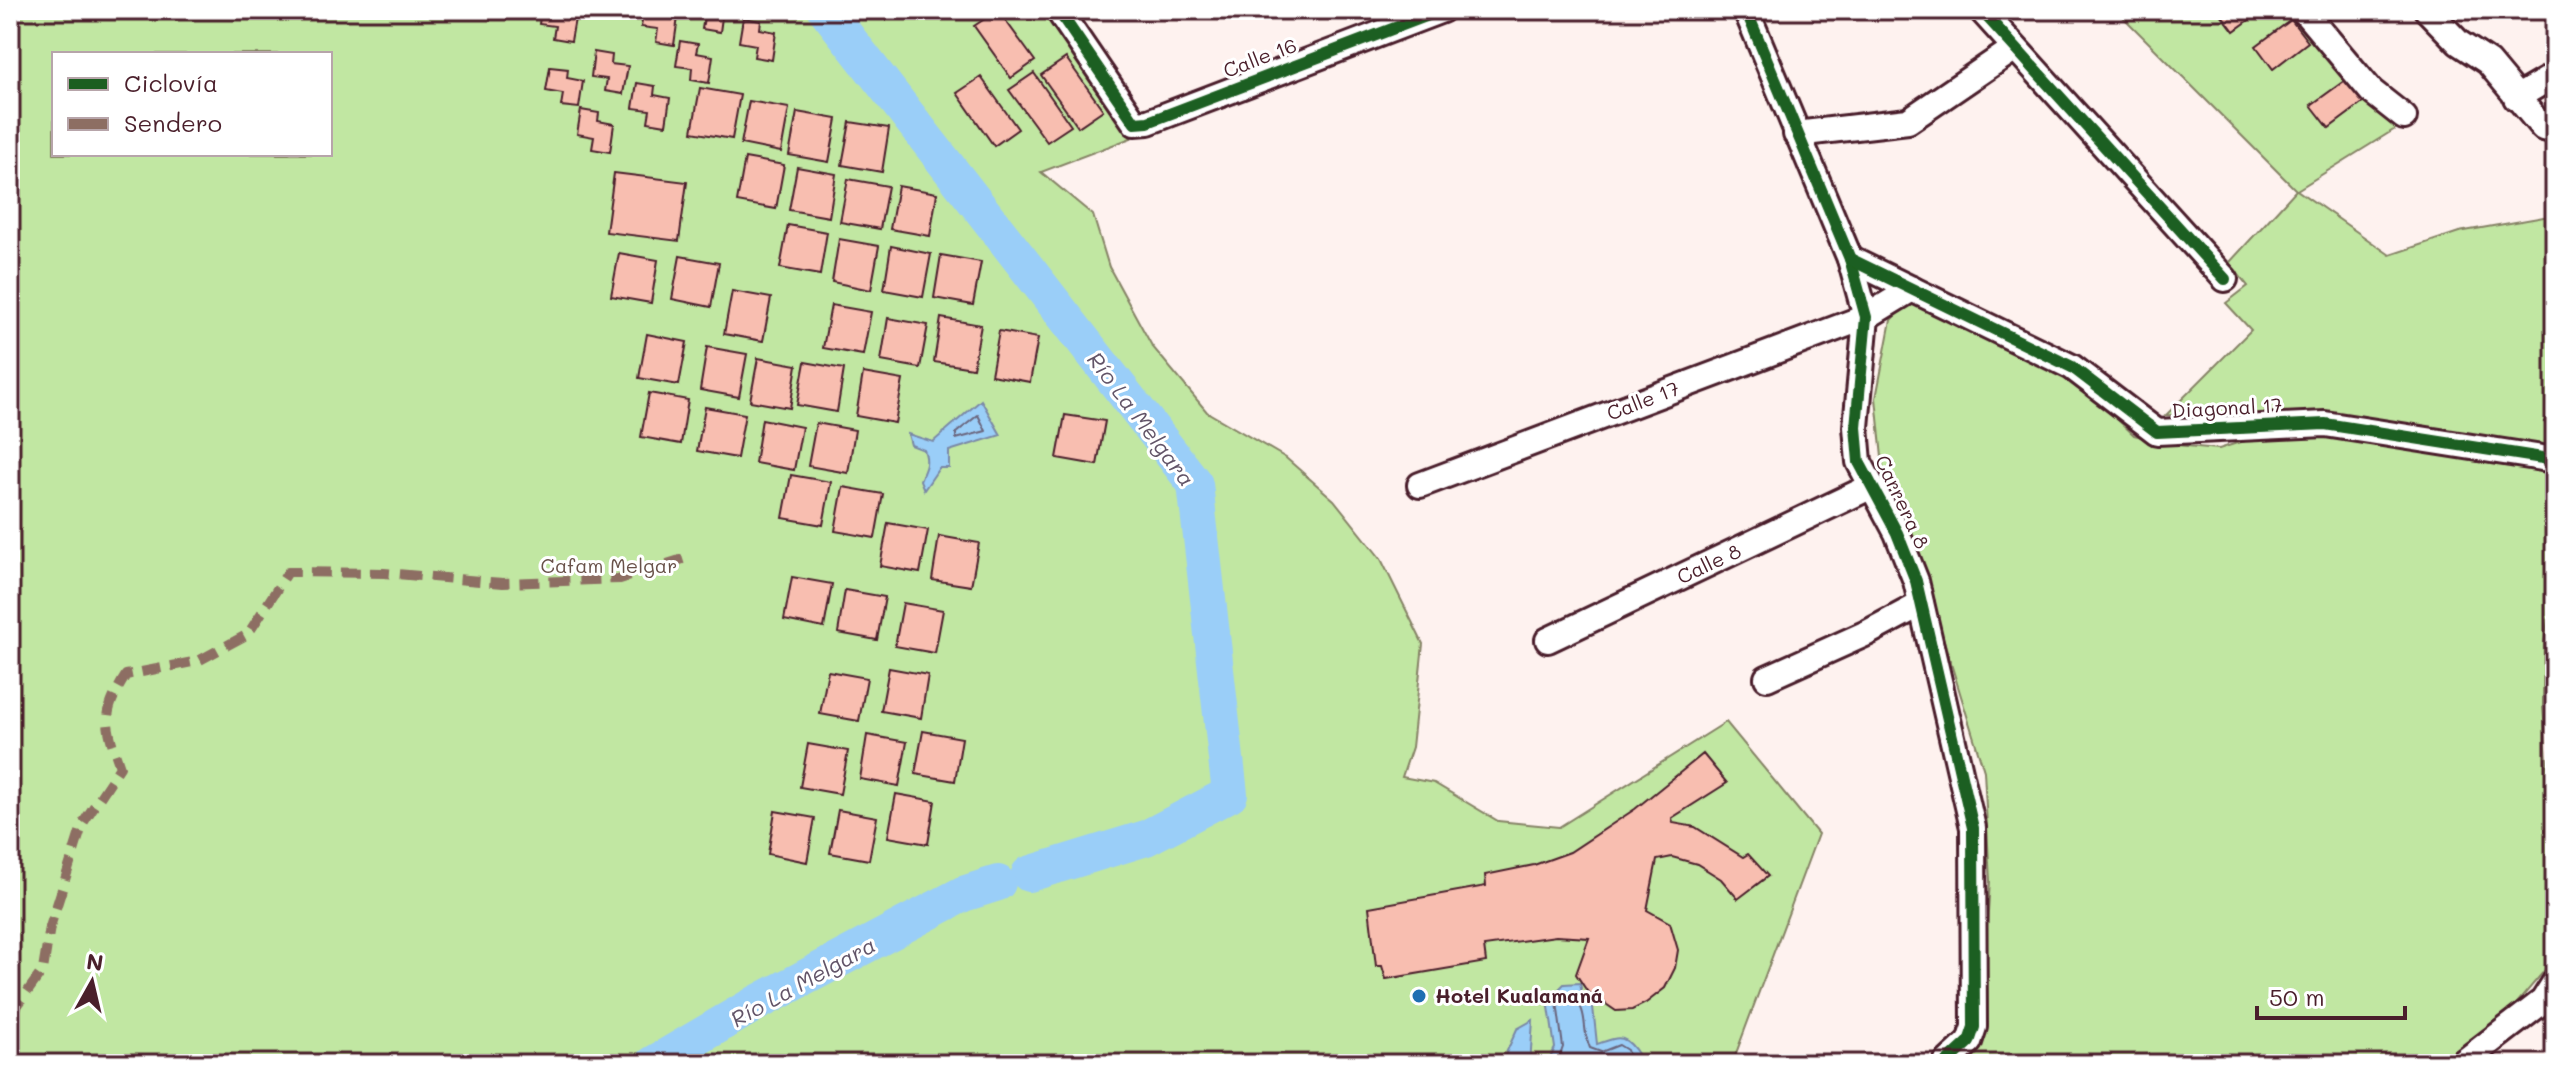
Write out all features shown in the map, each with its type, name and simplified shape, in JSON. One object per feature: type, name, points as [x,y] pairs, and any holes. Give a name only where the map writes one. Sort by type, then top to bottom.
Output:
[{"type":"street","name":"Calle 16","points":[[1058,10],[1135,123],[1148,122],[1442,10]]},
{"type":"street","name":"Carrera 8","points":[[1746,10],[1850,259],[1866,317],[1856,427],[1859,462],[1897,533],[1916,581],[1973,828],[1974,1027],[1969,1042],[1945,1064]]},
{"type":"street","points":[[1981,10],[2225,279]]},
{"type":"street","points":[[2303,10],[2371,91],[2404,117]]},
{"type":"street","points":[[2434,12],[2459,43],[2488,62],[2516,98],[2552,131]]},
{"type":"street","points":[[1796,134],[1908,121],[2015,48]]},
{"type":"street","points":[[2516,98],[2555,75]]},
{"type":"street","name":"Diagonal 17","points":[[1850,259],[2072,367],[2157,432],[2325,424],[2555,460]]},
{"type":"street","name":"Calle 17","points":[[1420,485],[1866,317],[1912,289]]},
{"type":"street","name":"Calle 8","points":[[1548,640],[1870,487]]},
{"type":"street","points":[[1767,678],[1867,633],[1921,604]]},
{"type":"street","points":[[2461,1064],[2543,1001],[2555,982]]},
{"type":"green space","name":"Cafam Melgar","points":[[10,10],[1044,10],[1131,138],[1041,172],[1093,215],[1109,267],[1152,346],[1207,412],[1286,458],[1334,500],[1381,559],[1423,644],[1412,747],[1402,777],[1434,783],[1498,821],[1559,827],[1726,722],[1818,834],[1732,1064],[10,1064]]},
{"type":"green space","points":[[2116,10],[2291,10],[2364,102],[2400,126],[2297,190],[2390,255],[2459,232],[2555,215],[2555,450],[2282,418],[2166,415],[2251,330],[2226,303],[2248,286],[2229,263],[2296,190]]},
{"type":"green space","points":[[1911,300],[2039,358],[2085,389],[2134,435],[2176,445],[2219,449],[2274,431],[2310,428],[2555,461],[2555,583],[2544,642],[2543,705],[2555,874],[2551,963],[2501,1022],[2437,1064],[1955,1064],[1984,972],[1990,881],[1984,771],[1933,605],[1884,477],[1876,398],[1891,320]]},
{"type":"water","points":[[981,400],[1001,435],[949,451],[949,468],[939,468],[924,490],[920,480],[926,465],[924,450],[911,445],[908,434],[933,442]]},
{"type":"water","points":[[1580,983],[1583,999],[1593,1007],[1597,1044],[1621,1038],[1635,1049],[1640,1057],[1639,1064],[1547,1064],[1555,1048],[1548,1000],[1564,984]]},
{"type":"water","points":[[1533,1020],[1530,1064],[1501,1064],[1517,1029]]},
{"type":"building","points":[[541,10],[576,13],[571,41],[553,38],[555,26],[539,24]]},
{"type":"building","points":[[644,10],[662,10],[661,14],[678,17],[674,45],[656,42],[658,29],[641,27]]},
{"type":"building","points":[[688,10],[723,10],[720,32],[702,29],[704,17],[687,15]]},
{"type":"building","points":[[998,10],[1035,61],[1011,78],[974,26]]},
{"type":"building","points":[[2218,10],[2263,10],[2234,31]]},
{"type":"building","points":[[743,18],[761,21],[760,29],[776,32],[772,60],[754,57],[756,45],[739,42]]},
{"type":"building","points":[[2291,20],[2308,42],[2273,69],[2256,46]]},
{"type":"building","points":[[680,41],[698,44],[696,53],[713,56],[709,83],[691,80],[692,68],[676,66]]},
{"type":"building","points":[[594,52],[612,55],[611,64],[628,66],[623,94],[605,91],[607,79],[591,77]]},
{"type":"building","points":[[1066,58],[1103,110],[1078,127],[1041,75]]},
{"type":"building","points":[[550,67],[568,69],[567,78],[583,81],[579,108],[561,106],[563,94],[546,91]]},
{"type":"building","points":[[1034,73],[1071,126],[1047,142],[1009,90]]},
{"type":"building","points":[[981,77],[1018,129],[994,146],[957,93]]},
{"type":"building","points":[[2347,79],[2364,102],[2329,128],[2311,105]]},
{"type":"building","points":[[637,83],[655,86],[654,95],[670,98],[666,125],[648,122],[650,110],[633,108]]},
{"type":"building","points":[[700,88],[740,95],[732,139],[692,132]]},
{"type":"building","points":[[749,101],[789,108],[781,152],[741,144]]},
{"type":"building","points":[[581,110],[599,113],[598,121],[614,124],[610,152],[592,149],[594,137],[577,134]]},
{"type":"building","points":[[797,112],[837,119],[829,162],[789,155]]},
{"type":"building","points":[[850,122],[889,128],[882,172],[842,165]]},
{"type":"building","points":[[745,158],[784,165],[776,209],[737,202]]},
{"type":"building","points":[[797,167],[836,174],[829,217],[789,210]]},
{"type":"building","points":[[614,173],[687,182],[679,241],[606,232]]},
{"type":"building","points":[[848,179],[888,186],[880,229],[840,222]]},
{"type":"building","points":[[898,186],[937,193],[930,236],[890,229]]},
{"type":"building","points":[[788,225],[827,232],[820,275],[780,268]]},
{"type":"building","points":[[839,239],[879,246],[871,290],[832,282]]},
{"type":"building","points":[[891,246],[931,254],[923,297],[884,290]]},
{"type":"building","points":[[619,253],[658,260],[651,303],[611,296]]},
{"type":"building","points":[[941,255],[981,262],[973,305],[934,298]]},
{"type":"building","points":[[680,256],[719,263],[711,307],[672,299]]},
{"type":"building","points":[[732,291],[771,298],[763,341],[724,334]]},
{"type":"building","points":[[831,305],[871,312],[863,355],[823,348]]},
{"type":"building","points":[[888,318],[928,325],[920,368],[881,361]]},
{"type":"building","points":[[941,318],[981,325],[973,368],[934,362]]},
{"type":"building","points":[[999,331],[1038,338],[1030,382],[991,375]]},
{"type":"building","points":[[647,334],[687,342],[679,385],[639,378]]},
{"type":"building","points":[[707,347],[747,354],[739,397],[700,390]]},
{"type":"building","points":[[758,358],[797,365],[790,408],[750,401]]},
{"type":"building","points":[[805,362],[844,369],[837,412],[797,405]]},
{"type":"building","points":[[863,373],[903,380],[895,423],[856,416]]},
{"type":"building","points":[[649,393],[688,400],[681,444],[641,437]]},
{"type":"building","points":[[2555,405],[2555,429],[2544,422]]},
{"type":"building","points":[[705,407],[745,414],[737,458],[697,451]]},
{"type":"building","points":[[1065,415],[1105,421],[1097,465],[1057,458]]},
{"type":"building","points":[[762,419],[802,427],[794,470],[755,463]]},
{"type":"building","points":[[816,423],[855,430],[848,473],[808,466]]},
{"type":"building","points":[[791,475],[831,482],[823,525],[783,518]]},
{"type":"building","points":[[843,487],[883,494],[875,538],[835,531]]},
{"type":"building","points":[[888,523],[928,530],[920,573],[880,566]]},
{"type":"building","points":[[939,536],[979,543],[971,586],[932,580]]},
{"type":"building","points":[[792,577],[832,584],[824,628],[784,620]]},
{"type":"building","points":[[845,590],[885,597],[877,640],[838,633]]},
{"type":"building","points":[[903,603],[943,610],[935,653],[895,646]]},
{"type":"building","points":[[889,668],[928,675],[921,718],[881,711]]},
{"type":"building","points":[[828,671],[867,678],[859,721],[820,714]]},
{"type":"building","points":[[923,731],[962,738],[955,781],[915,774]]},
{"type":"building","points":[[867,735],[907,742],[899,786],[860,779]]},
{"type":"building","points":[[808,744],[848,751],[840,794],[800,787]]},
{"type":"building","points":[[1703,754],[1727,783],[1672,818],[1673,823],[1695,827],[1743,857],[1748,854],[1768,876],[1738,899],[1721,879],[1697,864],[1672,857],[1657,860],[1647,910],[1670,923],[1678,950],[1675,968],[1665,988],[1646,1003],[1632,1010],[1616,1011],[1587,991],[1576,974],[1589,938],[1556,936],[1484,946],[1486,962],[1386,979],[1382,966],[1376,966],[1369,907],[1486,886],[1485,875],[1534,865],[1570,852],[1635,809]]},
{"type":"building","points":[[896,794],[935,801],[928,844],[888,837]]},
{"type":"building","points":[[838,810],[877,817],[869,860],[830,853]]},
{"type":"building","points":[[775,811],[815,818],[807,862],[768,854]]},
{"type":"waterway","name":"Río La Melgara","points":[[826,10],[1195,484],[1230,794],[1146,838],[1029,874]]},
{"type":"waterway","name":"Río La Melgara","points":[[653,1064],[755,1004],[963,894],[998,883]]},
{"type":"marked path","points":[[2548,131],[2555,131]]},
{"type":"marked path","points":[[10,1016],[43,970],[50,927],[83,823],[120,767],[108,720],[112,700],[126,675],[198,661],[248,634],[288,572],[384,573],[503,583],[620,579],[683,559]]},
{"type":"cycle path","points":[[1058,10],[1135,123],[1148,122],[1442,10]]},
{"type":"cycle path","points":[[1746,10],[1850,259],[1866,317],[1856,427],[1859,462],[1897,533],[1916,581],[1973,828],[1974,1027],[1969,1042],[1945,1064]]},
{"type":"cycle path","points":[[1981,10],[2225,279]]},
{"type":"cycle path","points":[[1850,259],[2072,367],[2157,432],[2325,424],[2555,460]]},
{"type":"place","name":"Hotel Kualamaná","points":[[1419,996]]}]
